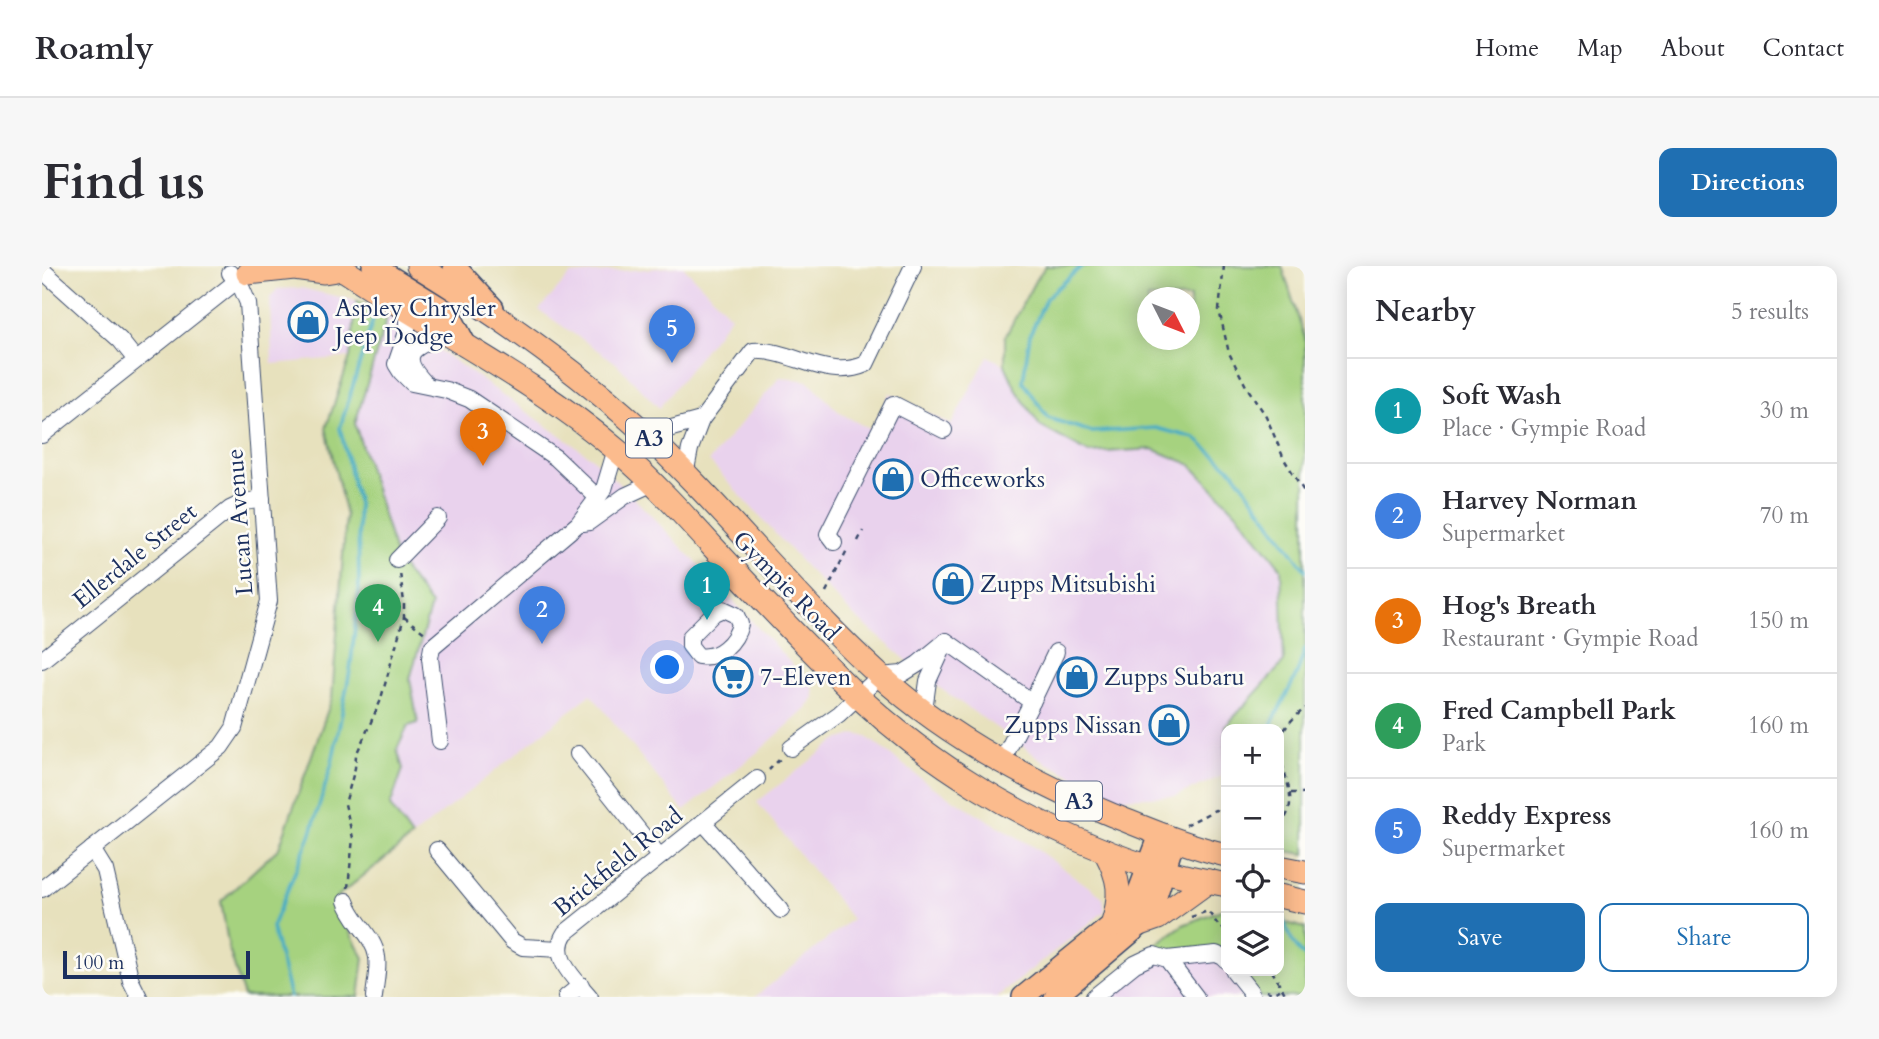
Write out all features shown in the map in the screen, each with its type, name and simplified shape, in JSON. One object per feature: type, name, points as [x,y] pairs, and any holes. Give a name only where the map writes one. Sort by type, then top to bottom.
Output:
[{"type":"highway","name":"Gympie Road","points":[[418,266],[504,321],[590,386],[640,430],[880,676],[959,736],[1001,763],[1065,795],[1221,853]]},
{"type":"highway","name":"Gympie Road","points":[[341,267],[552,399],[616,449],[653,483],[817,656],[857,695],[925,751],[982,790],[1045,824],[1156,869],[1218,883]]},
{"type":"highway","points":[[242,272],[294,268],[324,272],[341,267]]},
{"type":"highway","points":[[1105,850],[1115,870],[1118,891],[1118,905],[1112,926]]},
{"type":"highway","points":[[1284,868],[1305,872]]},
{"type":"highway","points":[[1142,924],[1158,918],[1218,883]]},
{"type":"highway","points":[[1284,897],[1305,902]]},
{"type":"main road","points":[[373,266],[449,313],[457,340]]},
{"type":"main road","points":[[454,266],[504,321]]},
{"type":"main road","points":[[1034,994],[1128,912],[1156,869],[1172,834]]},
{"type":"main road","points":[[1055,997],[1142,924],[1156,896],[1156,869]]},
{"type":"street","points":[[685,475],[690,449],[701,420],[753,351],[836,369],[852,370],[866,364],[913,266]]},
{"type":"street","points":[[42,270],[120,340],[136,360]]},
{"type":"street","points":[[42,435],[187,319],[206,294],[242,272]]},
{"type":"street","name":"Lucan Avenue","points":[[42,889],[221,747],[231,735],[269,601],[249,311],[242,272]]},
{"type":"street","points":[[407,309],[407,332],[396,364],[412,383],[469,398],[555,458],[598,498]]},
{"type":"street","points":[[427,385],[411,367],[411,356],[421,344],[457,340]]},
{"type":"street","points":[[841,546],[828,534],[893,404],[944,430]]},
{"type":"street","points":[[640,430],[653,427],[668,429],[701,420]]},
{"type":"street","points":[[440,741],[430,658],[435,645],[578,524],[604,489],[616,449]]},
{"type":"street","points":[[578,524],[589,522],[625,496],[653,483]]},
{"type":"street","name":"Ellerdale Street","points":[[42,660],[230,509],[245,502],[262,499]]},
{"type":"street","points":[[397,561],[438,518]]},
{"type":"street","points":[[791,748],[829,722],[880,676],[902,674],[919,664],[946,641]]},
{"type":"street","points":[[946,641],[1032,702]]},
{"type":"street","points":[[924,710],[928,681],[946,641]]},
{"type":"street","points":[[1001,763],[1056,652]]},
{"type":"street","points":[[578,754],[659,856]]},
{"type":"street","name":"Brickfield Road","points":[[585,991],[562,960],[562,939],[572,926],[757,779]]},
{"type":"street","points":[[703,822],[781,910]]},
{"type":"street","points":[[92,849],[105,870],[131,981],[139,997]]},
{"type":"street","points":[[438,850],[512,941],[523,947],[560,949]]},
{"type":"street","points":[[346,901],[375,950],[377,962],[374,997]]},
{"type":"street","points":[[1094,997],[1145,958],[1154,955],[1167,959],[1216,954],[1221,956]]},
{"type":"street","points":[[1167,959],[1196,997]]},
{"type":"street","points":[[1238,976],[1250,991],[1256,992]]},
{"type":"street","points":[[566,997],[585,991]]},
{"type":"path","points":[[1224,266],[1219,310],[1229,353],[1245,386],[1266,416],[1289,468],[1305,493]]},
{"type":"path","points":[[858,541],[863,531]]},
{"type":"path","points":[[826,592],[841,546]]},
{"type":"path","points":[[346,901],[353,838],[345,803],[356,755],[380,702],[404,617],[397,561]]},
{"type":"path","points":[[404,617],[422,629],[435,645]]},
{"type":"path","points":[[1284,818],[1289,811],[1291,793],[1280,743],[1287,724],[1305,708]]},
{"type":"path","points":[[757,779],[791,748]]},
{"type":"path","points":[[1291,793],[1305,793]]},
{"type":"path","points":[[1172,834],[1215,810],[1221,812]]},
{"type":"path","points":[[1194,915],[1208,911],[1221,927]]},
{"type":"path","points":[[1275,976],[1287,997]]},
{"type":"path","points":[[1256,992],[1268,993],[1282,989]]},
{"type":"shaded area","points":[[683,266],[731,316],[659,408],[616,363],[539,310],[570,275]]},
{"type":"shaded area","points":[[301,288],[357,301],[350,357],[272,364],[270,298],[277,289]]},
{"type":"shaded area","points":[[388,314],[591,457],[724,591],[813,687],[814,698],[805,710],[684,811],[591,694],[412,837],[390,806],[403,769],[397,749],[408,725],[418,723],[410,679],[431,605],[397,560],[355,423]]},
{"type":"shaded area","points":[[988,356],[1005,365],[1016,389],[1089,453],[1153,449],[1189,464],[1238,514],[1281,568],[1284,662],[1228,724],[1221,724],[1221,777],[1176,796],[1116,798],[1045,762],[937,686],[853,615],[709,461],[780,377],[808,381],[840,413],[871,430],[890,393],[951,425]]},
{"type":"shaded area","points":[[857,734],[867,737],[931,786],[1032,846],[1103,897],[1105,911],[997,997],[755,997],[852,919],[757,802],[837,740]]},
{"type":"shaded area","points":[[1152,947],[1177,954],[1221,955],[1221,976],[1243,976],[1260,997],[1091,997]]},
{"type":"green space","points":[[1046,266],[1282,266],[1305,339],[1305,854],[1284,851],[1284,724],[1228,724],[1284,662],[1281,568],[1238,514],[1190,464],[1153,449],[1089,453],[1040,426],[1016,389],[1005,365],[1005,337],[1036,279]]},
{"type":"green space","points":[[357,301],[388,314],[355,424],[397,560],[431,605],[410,679],[418,723],[408,726],[397,749],[403,769],[390,806],[412,837],[338,896],[336,907],[364,958],[359,997],[244,997],[229,949],[221,901],[279,848],[332,698],[346,516],[326,428],[350,357]]},
{"type":"green space","points":[[1221,910],[1221,955],[1177,954],[1152,947],[1183,925]]},
{"type":"green space","points":[[1284,922],[1305,928],[1305,997],[1260,997],[1243,976],[1284,976]]},
{"type":"waterway","points":[[1082,266],[1046,298],[1030,335],[1023,381],[1048,418],[1092,432],[1156,428],[1195,438],[1234,472],[1305,570]]},
{"type":"waterway","points":[[290,997],[272,927],[310,836],[332,763],[350,671],[359,591],[358,504],[340,428],[375,313]]},
{"type":"waterway","points":[[1272,724],[1297,674],[1305,649]]},
{"type":"waterway","points":[[1282,913],[1289,934],[1305,957]]},
{"type":"place","name":"Aspley Chrysler Jeep Dodge","points":[[308,322]]},
{"type":"place","name":"Reddy Express","points":[[672,363]]},
{"type":"place","name":"Hog's Breath","points":[[483,466]]},
{"type":"place","name":"Officeworks","points":[[893,479]]},
{"type":"place","name":"Zupps Mitsubishi","points":[[953,584]]},
{"type":"place","name":"Soft Wash","points":[[707,620]]},
{"type":"place","name":"Fred Campbell Park","points":[[378,642]]},
{"type":"place","name":"Harvey Norman","points":[[542,644]]},
{"type":"place","name":"7-Eleven","points":[[733,677]]},
{"type":"place","name":"Zupps Subaru","points":[[1077,677]]},
{"type":"place","name":"Zupps Nissan","points":[[1169,725]]}]
